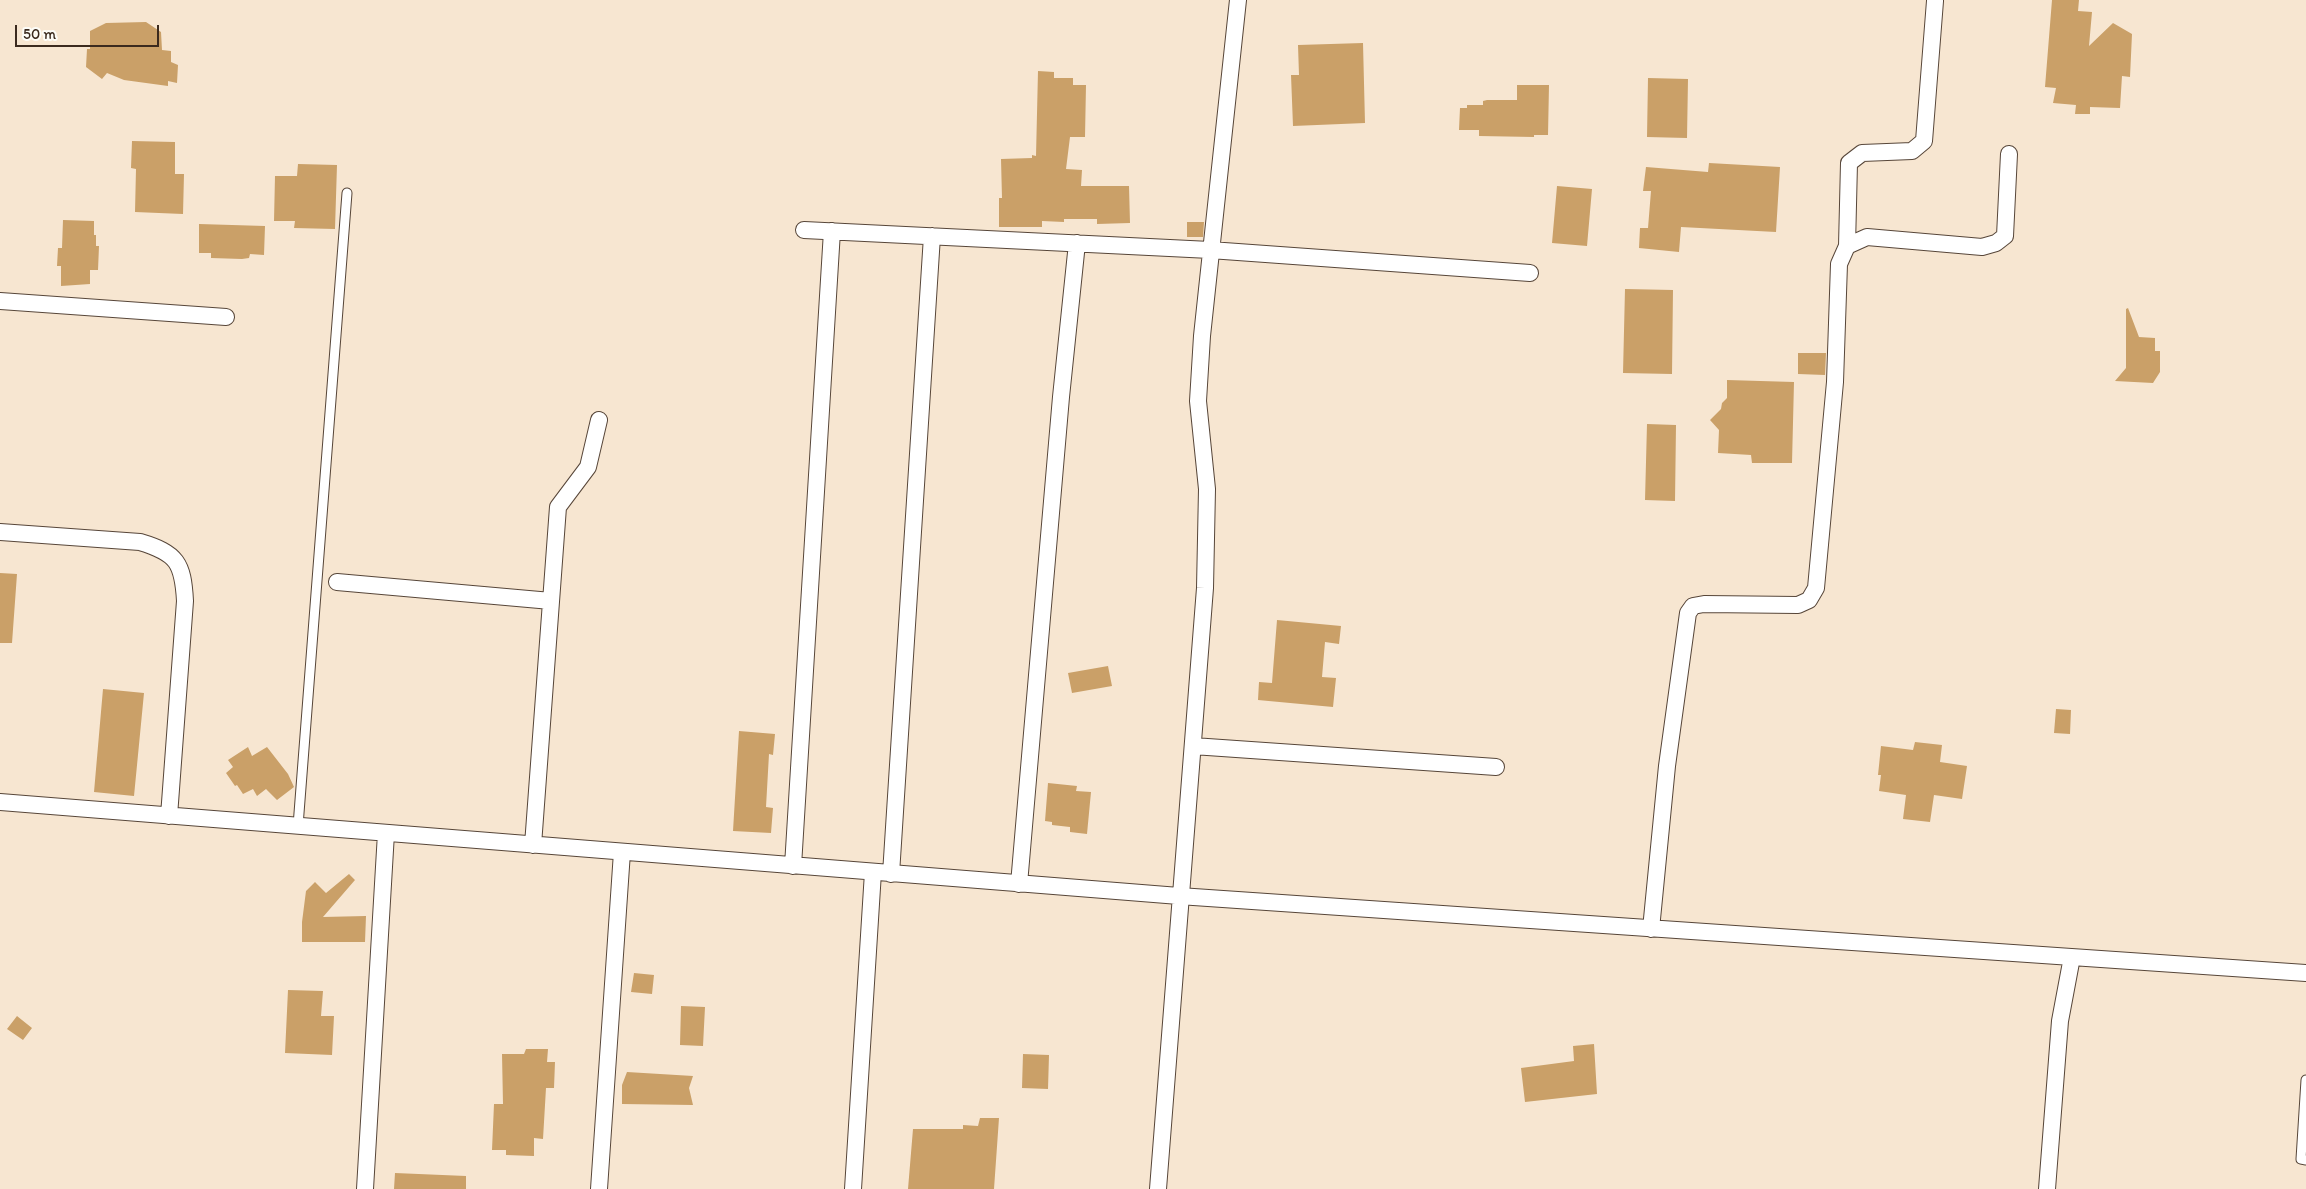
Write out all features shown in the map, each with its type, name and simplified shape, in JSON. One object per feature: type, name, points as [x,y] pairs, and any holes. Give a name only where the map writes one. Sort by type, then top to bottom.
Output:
[{"type":"street","points":[[1158,1189],[1207,541],[1207,490],[1198,402],[1210,250],[1238,0]]},
{"type":"street","points":[[1652,928],[1667,766],[1688,613],[1693,606],[1704,604],[1798,605],[1809,600],[1816,588],[1835,382],[1839,264],[1847,246],[1849,163],[1862,153],[1912,151],[1924,140],[1935,0]]},
{"type":"street","points":[[1847,246],[1867,237],[1982,246],[1996,243],[2005,236],[2009,154]]},
{"type":"street","points":[[804,230],[1210,250],[1530,273]]},
{"type":"street","points":[[793,866],[832,231]]},
{"type":"street","points":[[891,874],[932,236]]},
{"type":"street","points":[[1019,884],[1061,397],[1077,243]]},
{"type":"street","points":[[0,301],[226,317]]},
{"type":"street","points":[[533,845],[558,507],[588,467],[599,420]]},
{"type":"street","points":[[0,532],[140,542],[162,548],[177,561],[184,577],[185,601],[169,816]]},
{"type":"street","points":[[337,582],[551,601]]},
{"type":"street","points":[[1193,746],[1496,767]]},
{"type":"street","points":[[0,802],[1179,896],[2306,973]]},
{"type":"street","points":[[365,1189],[386,833]]},
{"type":"street","points":[[599,1189],[622,852]]},
{"type":"street","points":[[853,1189],[873,872]]},
{"type":"street","points":[[2047,1189],[2060,1021],[2072,957]]},
{"type":"lane","points":[[298,826],[347,193]]},
{"type":"lane","points":[[2306,1080],[2301,1159],[2306,1160]]},
{"type":"building","points":[[2052,0],[2079,0],[2078,11],[2092,12],[2089,46],[2113,23],[2132,34],[2130,77],[2122,76],[2120,108],[2090,107],[2090,114],[2075,114],[2076,105],[2053,103],[2056,88],[2045,87]]},
{"type":"building","points":[[146,22],[161,32],[162,50],[171,51],[171,62],[178,65],[177,83],[168,81],[168,86],[124,80],[107,73],[102,79],[86,67],[87,49],[90,49],[90,31],[106,23]]},
{"type":"building","points":[[1363,43],[1365,123],[1293,126],[1291,75],[1299,75],[1298,45]]},
{"type":"building","points":[[1038,71],[1054,72],[1054,78],[1073,78],[1073,85],[1086,85],[1085,137],[1070,137],[1066,169],[1082,170],[1081,186],[1129,186],[1130,223],[1097,224],[1097,219],[1064,219],[1064,222],[1042,221],[1042,227],[999,227],[999,198],[1002,198],[1001,159],[1032,158],[1032,155],[1036,156]]},
{"type":"building","points":[[1648,78],[1688,79],[1687,138],[1647,137]]},
{"type":"building","points":[[1517,85],[1549,85],[1548,135],[1534,135],[1534,137],[1479,136],[1479,130],[1459,130],[1460,108],[1467,108],[1467,105],[1483,105],[1483,101],[1487,100],[1517,100]]},
{"type":"building","points":[[132,141],[175,142],[175,174],[184,174],[183,214],[135,212],[136,169],[131,168]]},
{"type":"building","points":[[1709,163],[1780,167],[1776,232],[1681,227],[1679,252],[1639,248],[1640,228],[1648,228],[1651,191],[1643,191],[1646,167],[1708,172]]},
{"type":"building","points":[[298,164],[337,165],[335,229],[294,228],[295,221],[274,221],[275,176],[297,176]]},
{"type":"building","points":[[1557,186],[1592,189],[1587,246],[1552,243]]},
{"type":"building","points":[[63,220],[94,221],[96,246],[99,246],[98,270],[90,270],[90,284],[61,286],[61,266],[57,266],[58,248],[62,248]]},
{"type":"building","points":[[1187,222],[1204,222],[1203,237],[1187,237]]},
{"type":"building","points":[[199,224],[265,226],[264,255],[250,254],[249,258],[242,259],[211,258],[211,253],[199,253]]},
{"type":"building","points":[[1625,289],[1673,290],[1672,374],[1623,373]]},
{"type":"building","points":[[2128,308],[2139,337],[2155,338],[2155,351],[2160,351],[2160,372],[2153,383],[2115,381],[2126,368],[2126,309]]},
{"type":"building","points":[[1798,353],[1826,353],[1825,375],[1798,374]]},
{"type":"building","points":[[1727,380],[1794,382],[1792,463],[1752,463],[1751,455],[1718,453],[1719,430],[1710,420],[1721,409],[1722,403],[1727,398]]},
{"type":"building","points":[[1647,424],[1676,425],[1675,501],[1645,500]]},
{"type":"building","points":[[0,573],[17,574],[12,643],[0,643]]},
{"type":"building","points":[[1277,620],[1341,626],[1339,644],[1325,642],[1322,677],[1336,678],[1333,707],[1258,700],[1259,682],[1272,683]]},
{"type":"building","points":[[1108,666],[1112,686],[1072,693],[1068,673]]},
{"type":"building","points":[[103,689],[144,693],[134,796],[94,792]]},
{"type":"building","points":[[2056,709],[2071,710],[2070,734],[2054,733]]},
{"type":"building","points":[[739,731],[775,734],[773,755],[769,754],[766,807],[773,808],[771,833],[733,831]]},
{"type":"building","points":[[1915,742],[1942,745],[1940,762],[1967,766],[1962,799],[1934,795],[1930,822],[1903,819],[1906,795],[1879,791],[1881,775],[1878,775],[1881,746],[1913,750]]},
{"type":"building","points":[[248,747],[252,756],[267,747],[288,774],[294,787],[277,800],[266,789],[257,796],[253,789],[243,794],[226,773],[233,767],[228,760]]},
{"type":"building","points":[[1048,783],[1077,786],[1076,791],[1091,792],[1087,834],[1070,832],[1070,827],[1052,825],[1052,822],[1045,821]]},
{"type":"building","points":[[349,874],[355,880],[323,917],[366,916],[365,942],[302,942],[302,922],[306,891],[315,882],[326,893]]},
{"type":"building","points":[[634,973],[654,975],[652,994],[631,992]]},
{"type":"building","points":[[288,990],[323,991],[321,1016],[334,1016],[332,1055],[285,1053]]},
{"type":"building","points":[[681,1006],[705,1007],[703,1046],[680,1045]]},
{"type":"building","points":[[17,1016],[32,1028],[23,1040],[7,1029]]},
{"type":"building","points":[[1594,1044],[1597,1094],[1525,1102],[1521,1068],[1574,1061],[1573,1046]]},
{"type":"building","points":[[526,1049],[548,1049],[547,1062],[555,1062],[554,1088],[546,1088],[543,1139],[534,1138],[534,1156],[506,1155],[506,1150],[492,1150],[494,1104],[503,1104],[502,1054],[524,1054]]},
{"type":"building","points":[[1023,1054],[1049,1055],[1048,1089],[1022,1088]]},
{"type":"building","points":[[627,1072],[693,1076],[689,1088],[693,1105],[622,1104],[622,1085]]},
{"type":"building","points":[[980,1118],[999,1118],[994,1189],[908,1189],[913,1129],[963,1129],[963,1125],[978,1126]]},
{"type":"building","points":[[395,1173],[466,1176],[466,1189],[394,1189]]}]
